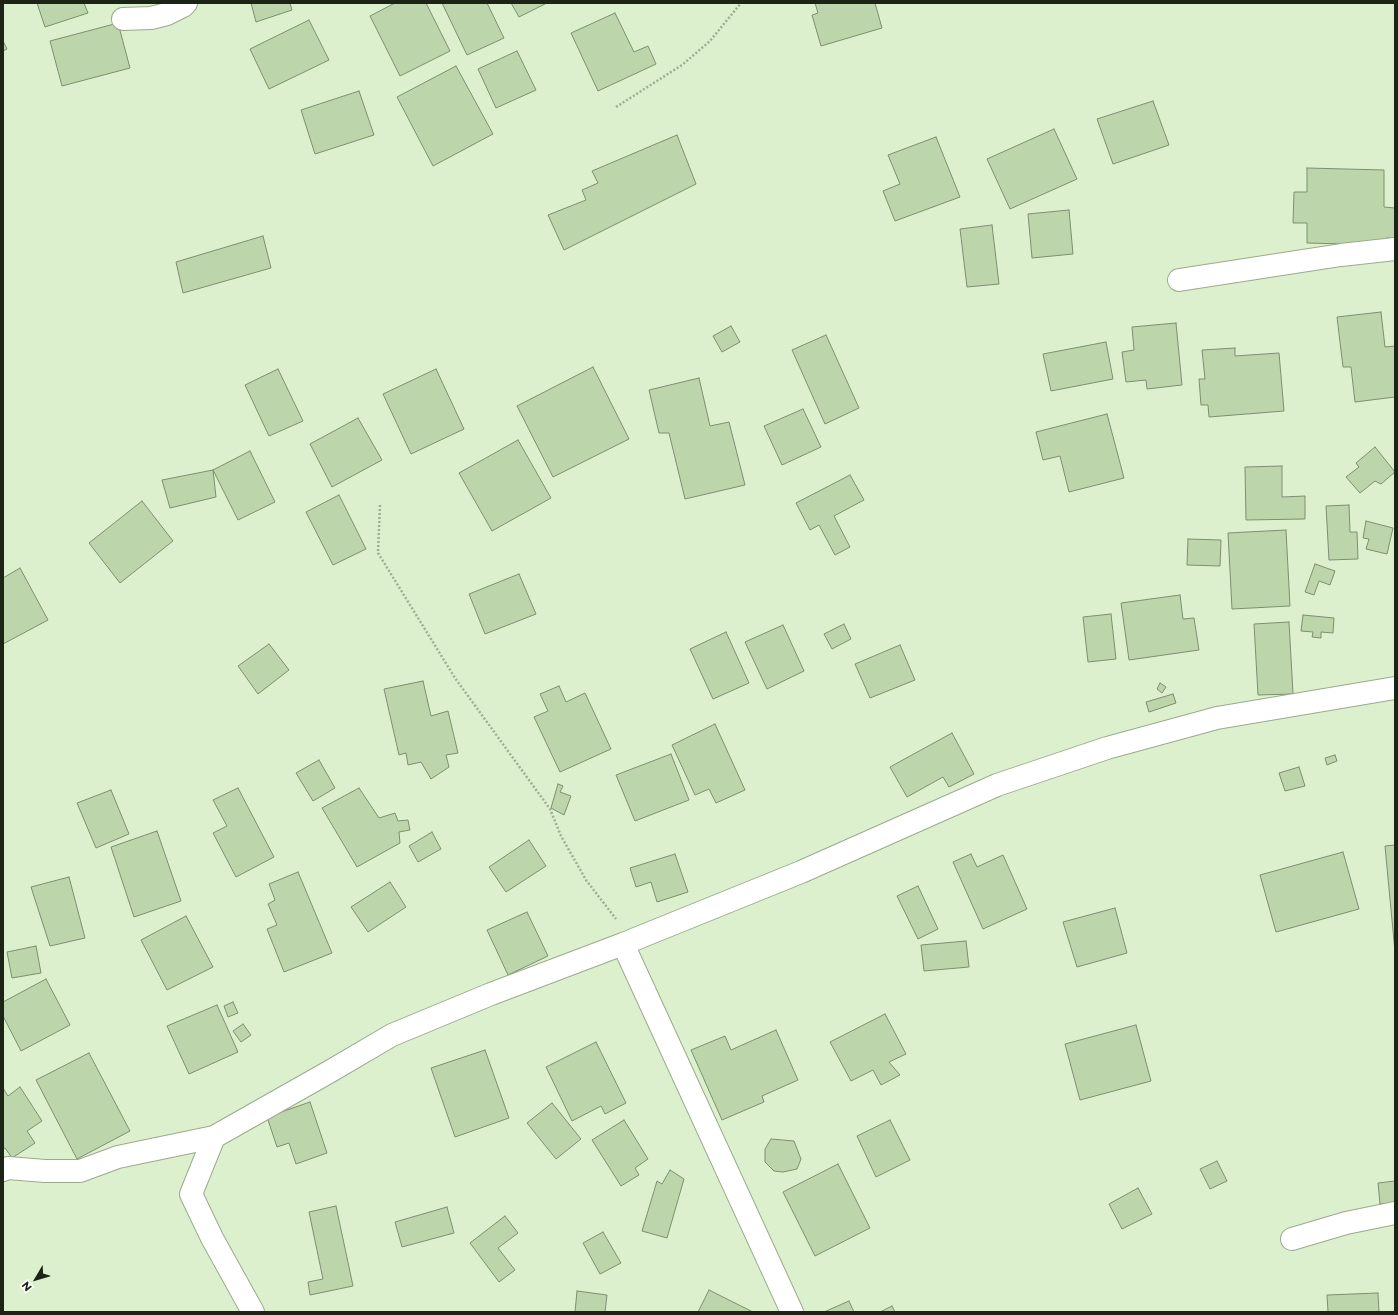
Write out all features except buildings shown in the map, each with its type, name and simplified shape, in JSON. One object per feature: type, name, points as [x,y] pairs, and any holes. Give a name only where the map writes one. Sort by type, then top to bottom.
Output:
[{"type":"street","points":[[123,20],[151,18],[167,14],[186,3]]},
{"type":"street","points":[[1179,280],[1341,255],[1395,249]]},
{"type":"street","points":[[3,1170],[8,1168],[45,1171],[80,1171],[118,1157],[214,1137],[392,1035],[491,994],[628,942],[801,872],[997,784],[1099,750],[1217,718],[1395,688]]},
{"type":"street","points":[[628,942],[792,1312]]},
{"type":"street","points":[[214,1137],[191,1194],[212,1238],[253,1312]]},
{"type":"street","points":[[1292,1239],[1346,1223],[1395,1213]]},
{"type":"path","points":[[616,107],[682,65],[710,41],[741,3]]},
{"type":"path","points":[[380,505],[378,553],[455,678],[550,809],[561,836],[586,880],[628,942]]}]
